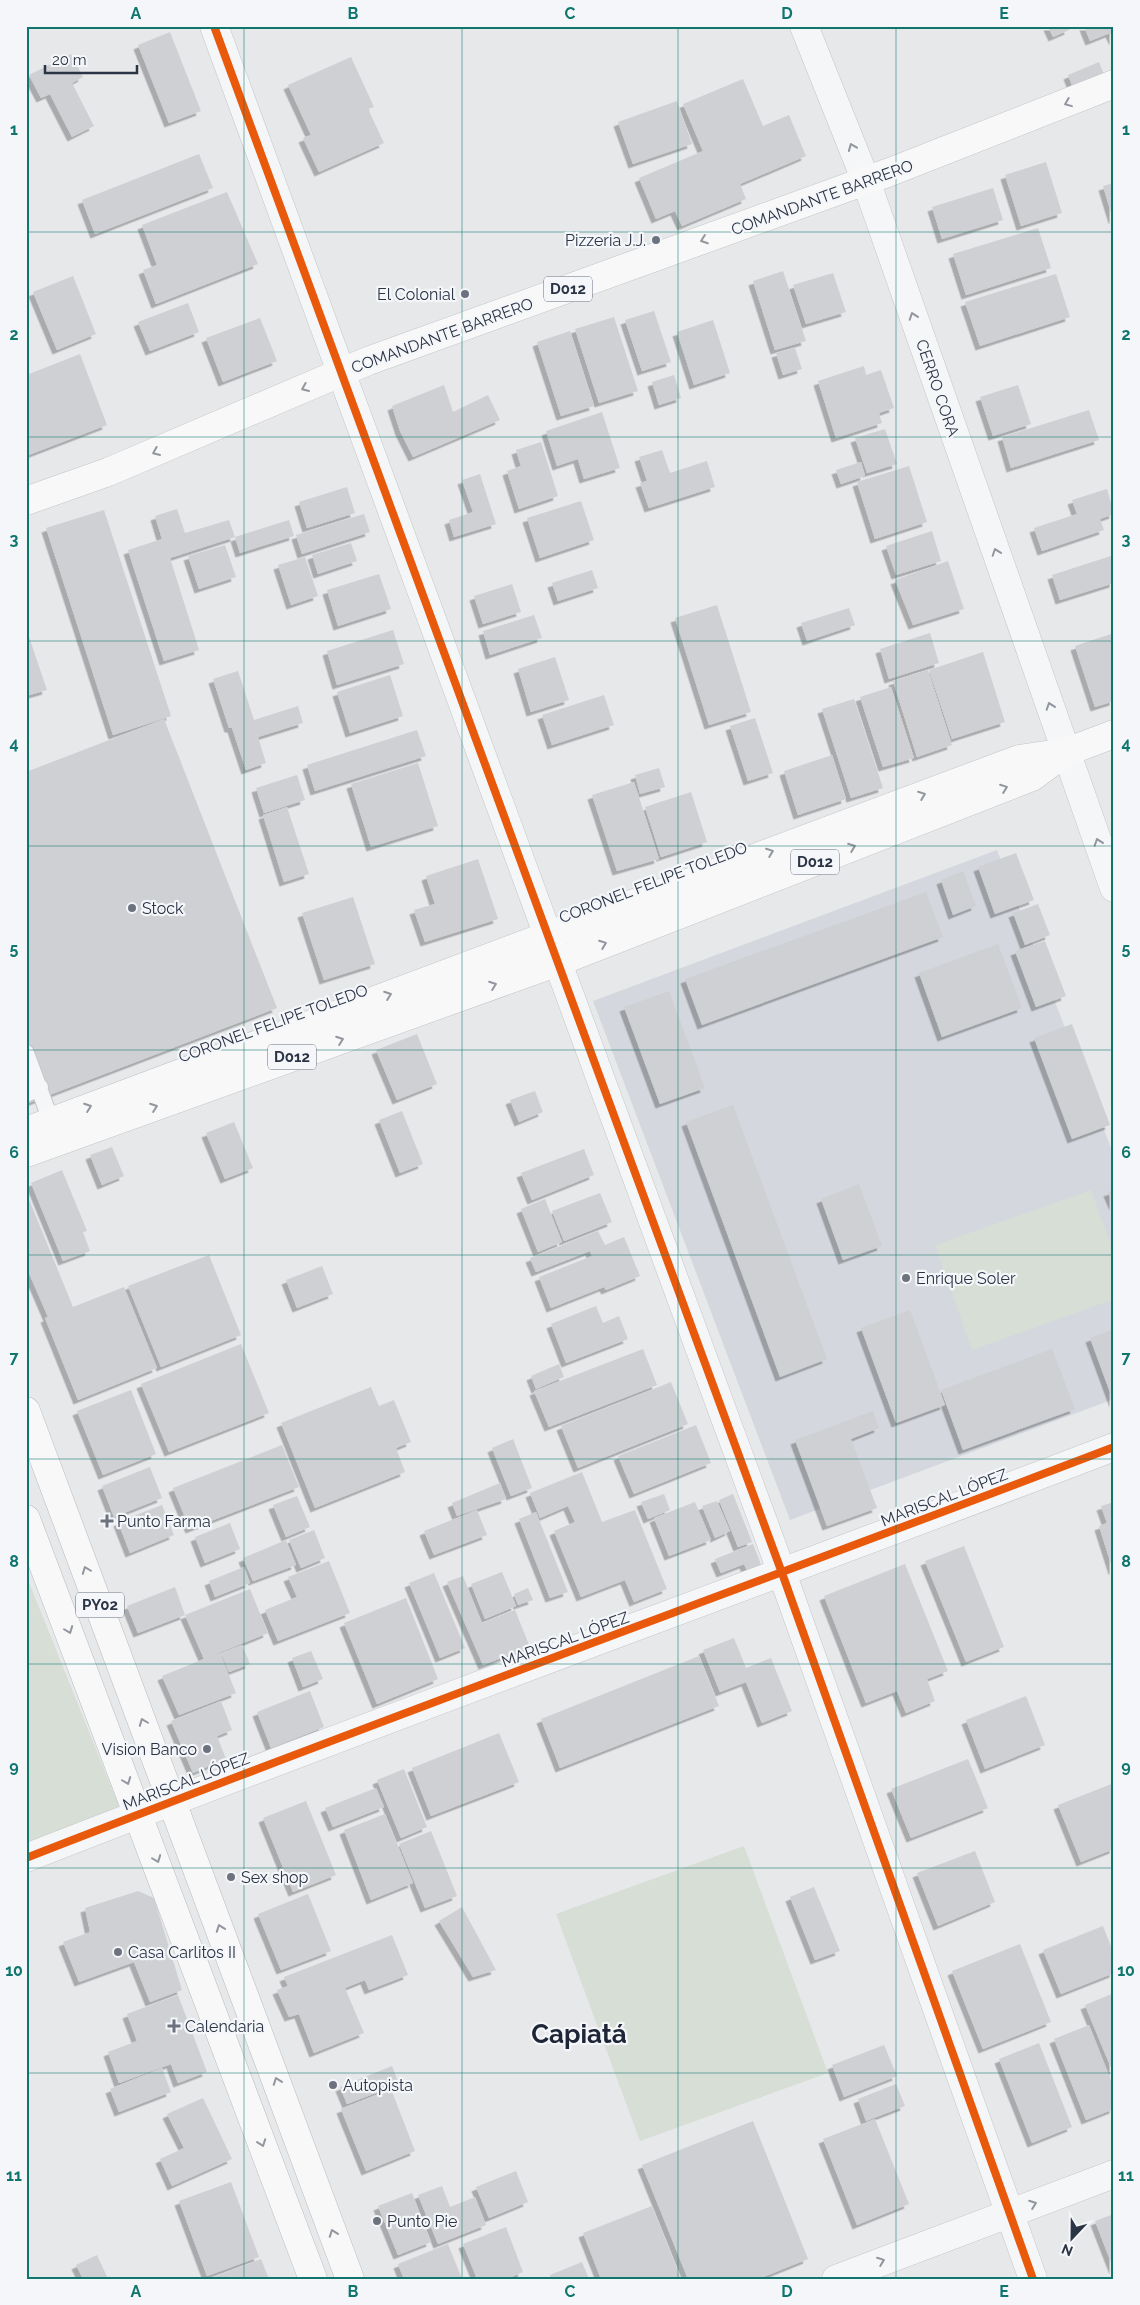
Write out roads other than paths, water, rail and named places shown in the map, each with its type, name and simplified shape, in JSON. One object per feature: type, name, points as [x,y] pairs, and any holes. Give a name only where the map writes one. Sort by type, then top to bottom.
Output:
[{"type":"main road","name":"COMANDANTE BARRERO","points":[[26,501],[108,472],[342,372],[866,181],[1114,84]]},
{"type":"main road","name":"D012","points":[[26,1153],[558,962],[1032,777],[1066,752],[1114,734]]},
{"type":"main road","name":"CORONEL FELIPE TOLEDO","points":[[26,1131],[1019,759],[1066,752]]},
{"type":"main road","name":"PY02","points":[[26,1411],[173,1800],[350,2279]]},
{"type":"main road","name":"PY02","points":[[26,1519],[313,2279]]},
{"type":"street","points":[[214,26],[782,1574],[1033,2279]]},
{"type":"street","name":"CERRO CORA","points":[[804,26],[866,181],[1114,888]]},
{"type":"street","name":"MARISCAL LÓPEZ","points":[[26,1858],[173,1800],[782,1574],[1114,1447]]},
{"type":"street","points":[[836,2279],[1114,2174]]},
{"type":"lane","points":[[26,1053],[33,1091],[51,1121]]},
{"type":"place","name":"Pizzeria J.J.","points":[[656,240]]},
{"type":"place","name":"El Colonial","points":[[465,294]]},
{"type":"place","name":"Stock","points":[[132,908]]},
{"type":"place","name":"Enrique Soler","points":[[906,1278]]},
{"type":"place","name":"Punto Farma","points":[[107,1521]]},
{"type":"place","name":"Vision Banco","points":[[207,1749]]},
{"type":"place","name":"Sex shop","points":[[231,1877]]},
{"type":"place","name":"Casa Carlitos II","points":[[118,1952]]},
{"type":"place","name":"Calendaria","points":[[174,2026]]},
{"type":"place","name":"Autopista","points":[[333,2085]]},
{"type":"place","name":"Punto Pie","points":[[377,2221]]},
{"type":"district","name":"Capiatá","points":[[579,2034]]}]
